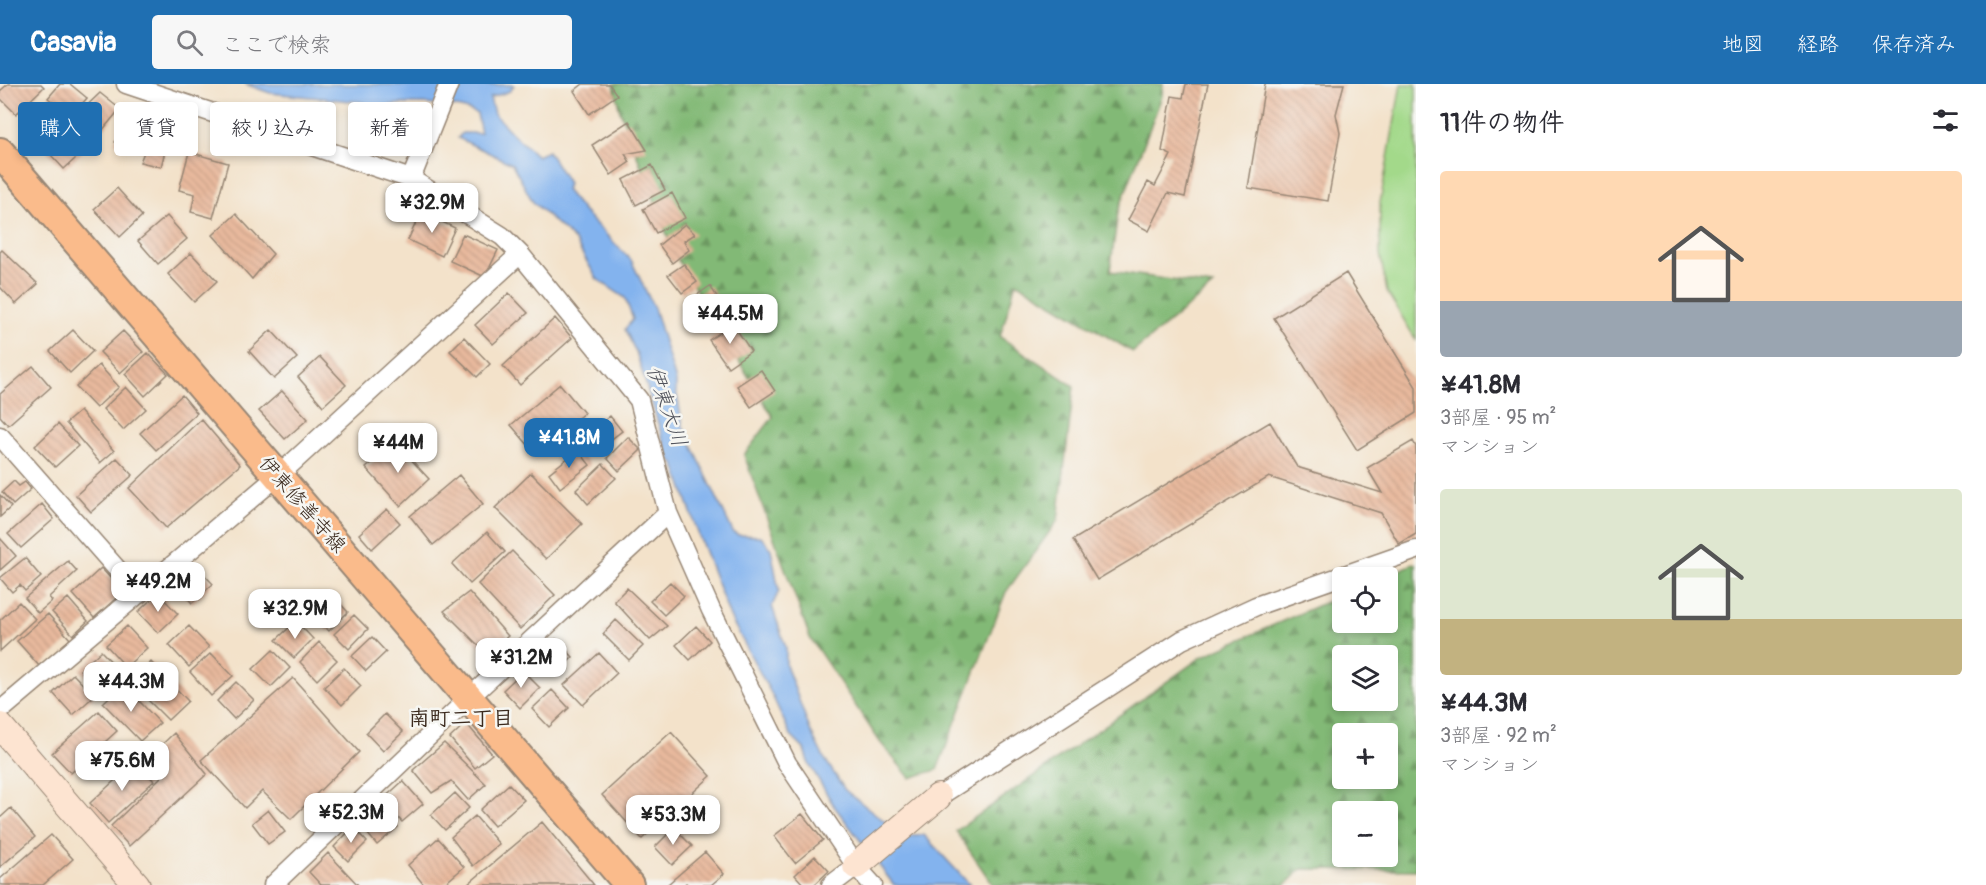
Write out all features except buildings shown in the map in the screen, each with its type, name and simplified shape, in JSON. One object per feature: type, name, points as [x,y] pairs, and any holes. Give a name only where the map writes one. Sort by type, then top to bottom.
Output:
[{"type":"main road","name":"伊東修善寺線","points":[[0,152],[629,885]]},
{"type":"street","points":[[126,84],[411,179],[502,236],[520,254],[639,400],[668,513],[711,610],[787,763],[865,876]]},
{"type":"street","points":[[411,179],[449,84]]},
{"type":"street","points":[[0,711],[279,475],[520,254]]},
{"type":"street","points":[[0,436],[139,594]]},
{"type":"street","points":[[273,885],[668,513]]},
{"type":"street","points":[[831,885],[865,876],[938,797],[1182,640],[1256,606],[1416,550]]},
{"type":"street","points":[[0,726],[137,885]]},
{"type":"green space","points":[[614,84],[1163,84],[1162,96],[1118,212],[1110,271],[1213,286],[1133,352],[1016,282],[1000,337],[1074,386],[1058,520],[1006,592],[937,770],[910,778],[880,742],[810,638],[744,455],[773,417],[674,254],[619,108]]},
{"type":"green space","points":[[1401,84],[1416,84],[1416,340],[1387,292],[1380,254],[1380,203]]},
{"type":"green space","points":[[1416,563],[1416,870],[1302,869],[1285,885],[993,885],[956,831],[1203,656],[1332,599],[1332,633],[1398,633],[1398,570]]},
{"type":"water","name":"伊東大川","points":[[245,84],[514,85],[510,91],[490,98],[494,114],[537,156],[548,151],[568,183],[566,190],[631,260],[654,308],[676,381],[683,426],[733,532],[738,535],[761,536],[771,549],[779,591],[772,606],[786,648],[786,665],[810,730],[824,758],[845,790],[905,837],[924,835],[970,885],[894,885],[834,806],[808,762],[804,749],[791,736],[730,617],[675,465],[668,456],[637,355],[625,329],[633,319],[625,298],[597,279],[575,241],[533,202],[512,164],[458,138],[462,133],[481,133],[477,114],[461,108],[432,105],[432,102],[361,102],[270,93]]},
{"type":"district","name":"南町二丁目","points":[[461,718]]}]
